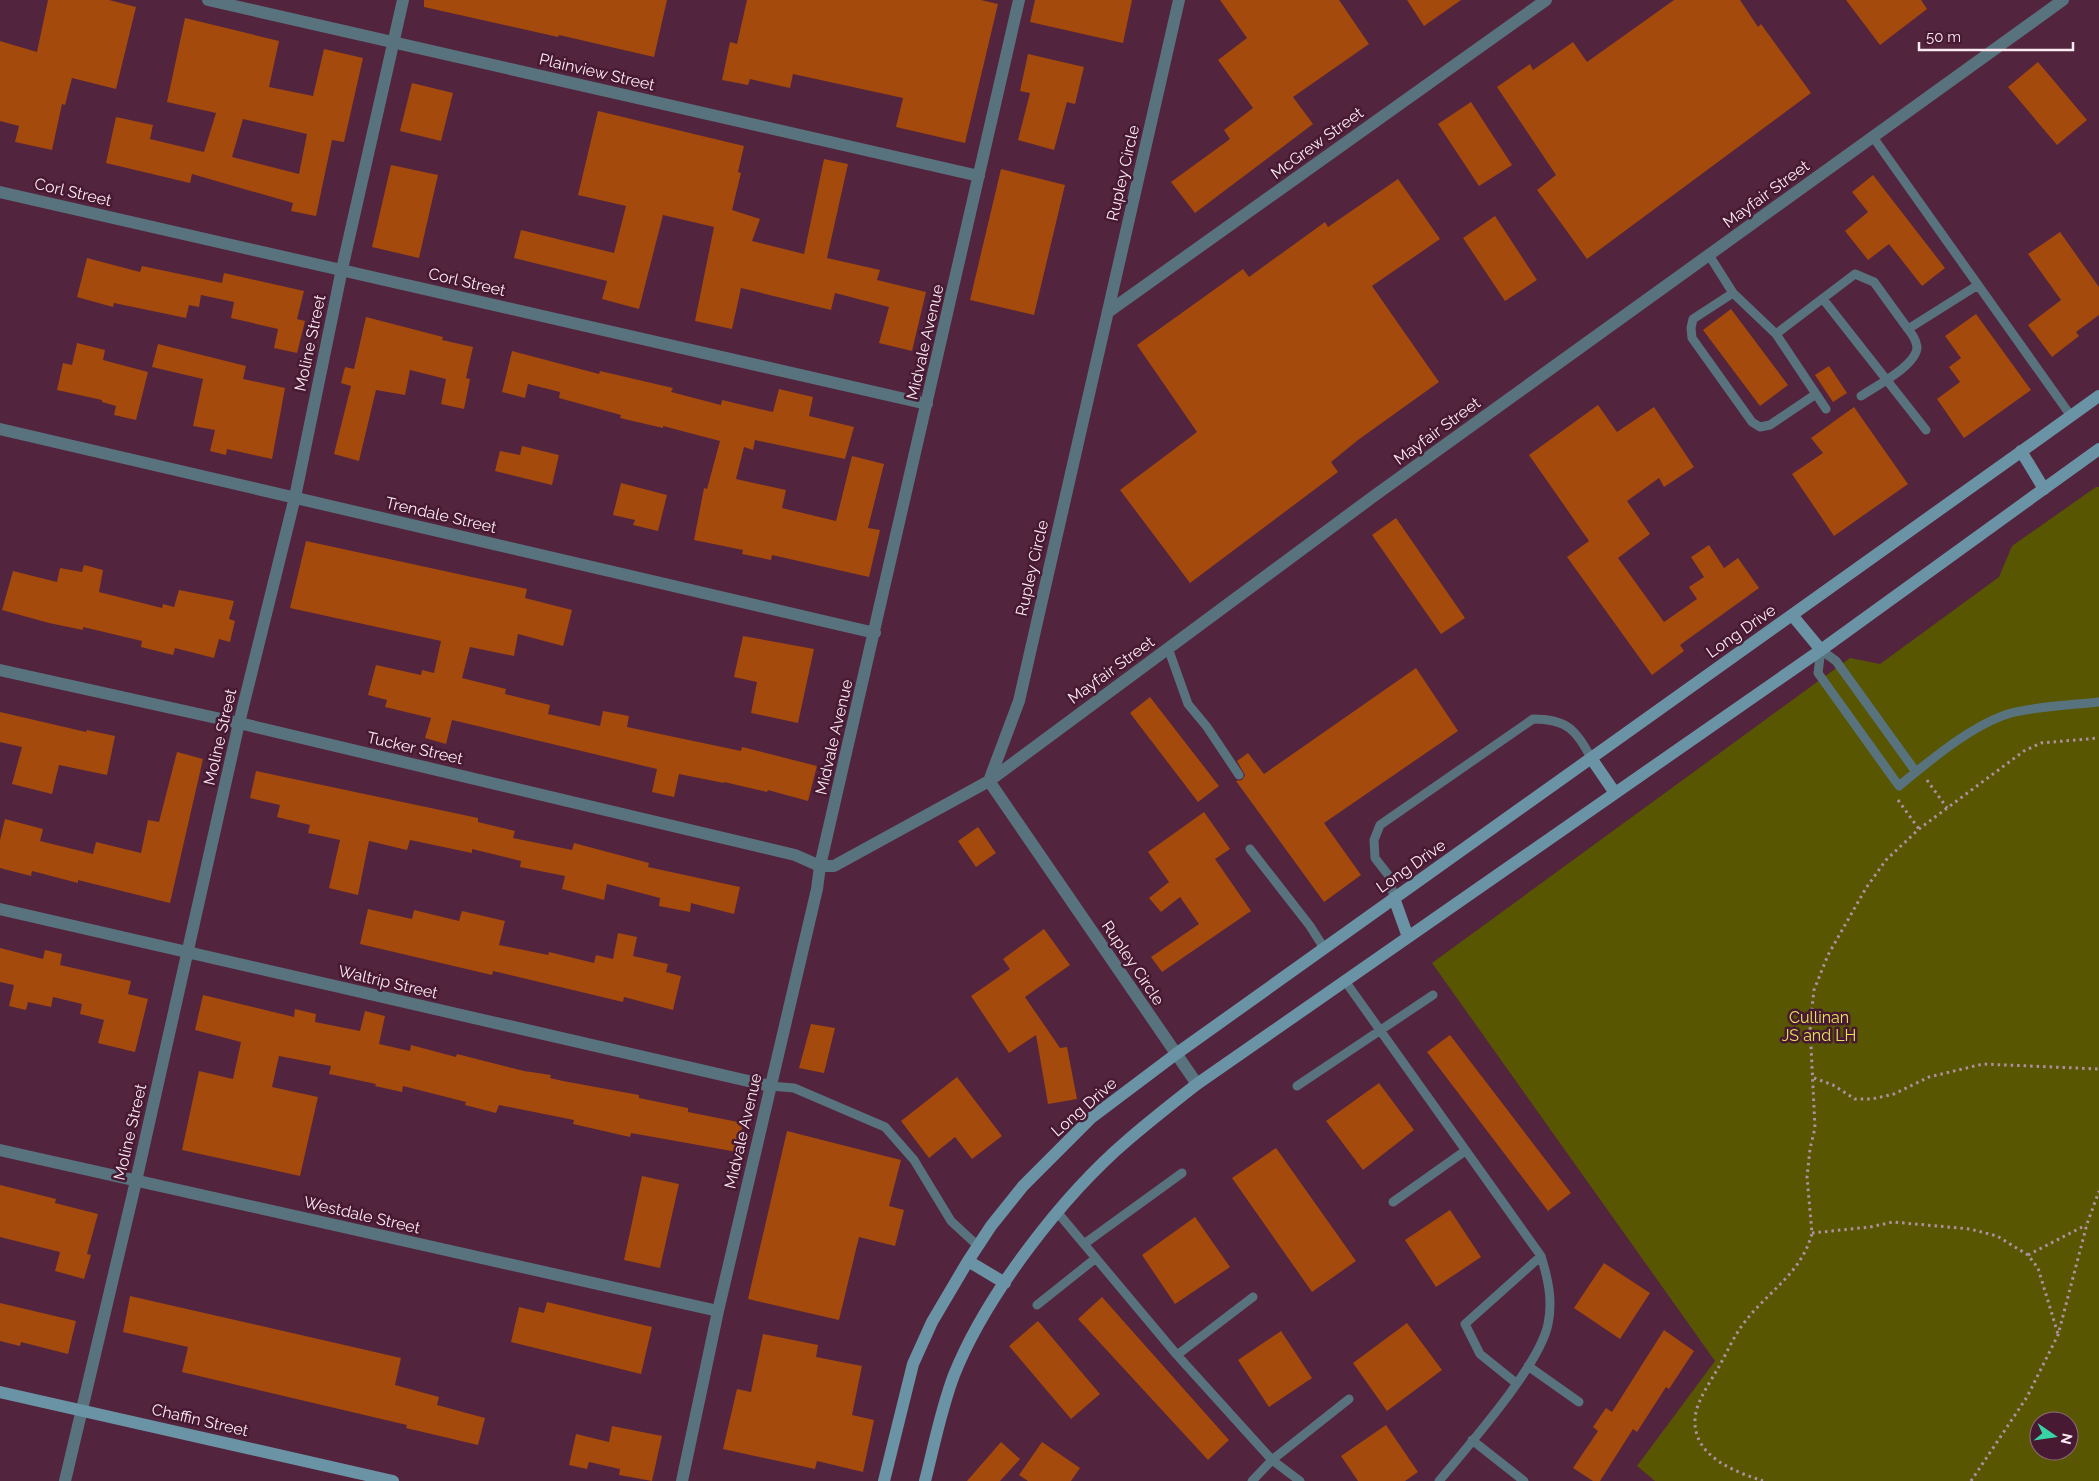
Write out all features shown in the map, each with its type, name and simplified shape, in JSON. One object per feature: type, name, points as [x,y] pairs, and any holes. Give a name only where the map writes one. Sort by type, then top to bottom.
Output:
[{"type":"main road","name":"Long Drive","points":[[884,1481],[913,1364],[932,1322],[968,1261],[1022,1186],[1090,1118],[1324,948],[2099,396]]},
{"type":"main road","points":[[925,1481],[938,1425],[954,1375],[980,1322],[1005,1283],[1058,1213],[1078,1189],[1128,1140],[1197,1084],[1821,650],[2099,449]]},
{"type":"main road","points":[[2021,451],[2044,488]]},
{"type":"main road","points":[[1792,615],[1821,650]]},
{"type":"main road","points":[[1591,758],[1615,793]]},
{"type":"main road","points":[[1394,898],[1408,937]]},
{"type":"main road","points":[[968,1261],[1005,1283]]},
{"type":"main road","name":"Chaffin Street","points":[[0,1392],[393,1481]]},
{"type":"street","name":"Plainview Street","points":[[208,0],[979,176]]},
{"type":"street","name":"Moline Street","points":[[65,1481],[80,1410],[136,1180],[239,723],[295,497],[342,270],[403,0]]},
{"type":"street","name":"Midvale Avenue","points":[[682,1481],[718,1311],[817,889],[820,866],[1019,0]]},
{"type":"street","name":"Rupley Circle","points":[[1179,0],[1018,701],[989,781],[1197,1084]]},
{"type":"street","name":"McGrew Street","points":[[1108,312],[1546,0]]},
{"type":"street","name":"Mayfair Street","points":[[820,866],[834,866],[989,781],[1366,502],[2063,0]]},
{"type":"street","name":"Corl Street","points":[[0,192],[927,404]]},
{"type":"street","name":"Trendale Street","points":[[0,429],[875,633]]},
{"type":"street","name":"Tucker Street","points":[[0,670],[239,723],[796,855],[820,866]]},
{"type":"street","name":"Waltrip Street","points":[[0,909],[770,1086]]},
{"type":"street","name":"Westdale Street","points":[[0,1150],[718,1311]]},
{"type":"lane","points":[[1873,137],[2071,416]]},
{"type":"lane","points":[[1709,255],[1733,293],[1776,334],[1826,409]]},
{"type":"lane","points":[[1776,334],[1855,274],[1874,282],[1915,339],[1917,349],[1910,363],[1861,396]]},
{"type":"lane","points":[[1908,329],[1978,284]]},
{"type":"lane","points":[[1733,293],[1693,319],[1691,328],[1692,338],[1752,422],[1760,427],[1770,425],[1816,394]]},
{"type":"lane","points":[[1823,299],[1926,430]]},
{"type":"lane","points":[[1168,648],[1188,704],[1207,727],[1239,775]]},
{"type":"lane","points":[[1916,772],[1836,661],[1821,650],[1818,673],[1899,786],[1976,729],[2009,714],[2030,709],[2099,702]]},
{"type":"lane","points":[[1394,898],[1389,876],[1375,858],[1374,840],[1380,825],[1533,719],[1552,719],[1568,726],[1582,739],[1591,758]]},
{"type":"lane","points":[[1250,849],[1310,926],[1324,948]]},
{"type":"lane","points":[[1344,981],[1541,1256],[1548,1278],[1551,1300],[1548,1324],[1542,1345],[1516,1383],[1439,1481]]},
{"type":"lane","points":[[1297,1086],[1433,995]]},
{"type":"lane","points":[[770,1086],[794,1088],[884,1127],[914,1160],[951,1221],[978,1246]]},
{"type":"lane","points":[[1393,1202],[1465,1151]]},
{"type":"lane","points":[[1084,1244],[1182,1174]]},
{"type":"lane","points":[[1058,1213],[1177,1355],[1272,1460],[1300,1481]]},
{"type":"lane","points":[[1516,1383],[1480,1354],[1464,1324],[1541,1256]]},
{"type":"lane","points":[[1037,1305],[1096,1258]]},
{"type":"lane","points":[[1177,1355],[1253,1297]]},
{"type":"lane","points":[[1528,1366],[1579,1402]]},
{"type":"lane","points":[[1252,1481],[1272,1460],[1349,1398]]},
{"type":"lane","points":[[1472,1440],[1524,1481]]},
{"type":"path","points":[[1763,1481],[1728,1468],[1710,1455],[1700,1443],[1695,1418],[1712,1379],[1744,1324],[1793,1271],[1804,1255],[1812,1233],[1807,1177],[1810,1149],[1815,1128],[1810,1025],[1814,990],[1828,955],[1866,888],[1886,860],[1919,829],[2034,745],[2099,738]]},
{"type":"path","points":[[1814,1078],[1833,1085],[1854,1099],[1872,1099],[1894,1094],[1929,1077],[1983,1064],[2099,1069]]},
{"type":"path","points":[[1971,1481],[1975,1479],[2027,1397],[2058,1335],[2087,1224],[2099,1191]]},
{"type":"path","points":[[1812,1233],[1870,1227],[1893,1222],[1926,1223],[1970,1229],[1996,1236],[2028,1255],[2043,1280],[2058,1335]]},
{"type":"path","points":[[2028,1255],[2087,1224]]},
{"type":"green space","name":"Cullinan JS and LH","points":[[2096,487],[2099,487],[2099,1481],[1655,1481],[1637,1466],[1715,1361],[1432,963],[1850,658],[1880,664],[1999,577],[2012,546]]},
{"type":"building","points":[[48,0],[109,0],[136,7],[116,89],[72,78],[65,105],[62,104],[52,150],[15,142],[19,126],[0,121],[0,41],[37,52]]},
{"type":"building","points":[[424,0],[667,0],[654,57],[424,7]]},
{"type":"building","points":[[747,0],[981,0],[998,4],[965,143],[896,127],[903,98],[793,74],[790,88],[750,79],[748,85],[722,80],[730,42],[737,44]]},
{"type":"building","points":[[1035,0],[1132,0],[1123,43],[1030,22]]},
{"type":"building","points":[[1220,0],[1339,0],[1369,44],[1293,97],[1313,124],[1195,213],[1171,182],[1230,139],[1224,130],[1253,108],[1218,60],[1247,38]]},
{"type":"building","points":[[1407,0],[1461,0],[1424,26]]},
{"type":"building","points":[[1674,0],[1740,0],[1758,27],[1761,24],[1811,93],[1587,259],[1537,190],[1556,175],[1497,87],[1530,64],[1533,70],[1573,42],[1587,62]]},
{"type":"building","points":[[1846,0],[1921,0],[1927,9],[1880,45]]},
{"type":"building","points":[[185,18],[279,41],[269,87],[313,96],[324,49],[363,58],[344,142],[332,140],[316,216],[291,211],[293,203],[192,174],[190,183],[106,163],[116,117],[153,125],[150,139],[204,152],[216,113],[167,102]],"holes":[[[243,119],[307,134],[299,174],[232,157]]]},
{"type":"building","points":[[1028,54],[1084,67],[1075,104],[1067,102],[1054,150],[1018,140],[1030,93],[1020,91]]},
{"type":"building","points":[[2038,62],[2087,120],[2057,145],[2008,87]]},
{"type":"building","points":[[412,83],[453,93],[441,141],[400,131]]},
{"type":"building","points":[[1471,102],[1512,165],[1479,186],[1438,124]]},
{"type":"building","points":[[598,111],[744,146],[738,172],[741,173],[732,210],[760,219],[752,241],[804,254],[824,159],[848,164],[827,258],[880,270],[877,280],[926,292],[912,351],[879,343],[889,307],[835,293],[831,310],[741,288],[732,329],[695,321],[714,227],[663,215],[639,309],[602,299],[607,281],[514,258],[521,230],[614,253],[626,206],[578,195]]},
{"type":"building","points":[[391,165],[438,175],[419,258],[372,247]]},
{"type":"building","points":[[1001,169],[1065,185],[1034,315],[970,300]]},
{"type":"building","points":[[1873,175],[1945,268],[1922,286],[1889,244],[1868,260],[1845,231],[1868,212],[1852,192]]},
{"type":"building","points":[[1398,179],[1440,239],[1372,286],[1439,382],[1358,440],[1331,462],[1338,472],[1190,583],[1120,490],[1197,432],[1137,345],[1243,269],[1249,277],[1325,222],[1328,227]]},
{"type":"building","points":[[1495,216],[1537,280],[1505,301],[1463,238]]},
{"type":"building","points":[[2060,232],[2099,287],[2099,315],[2076,332],[2079,336],[2052,357],[2028,325],[2061,300],[2028,254]]},
{"type":"building","points":[[87,258],[140,272],[142,266],[222,283],[224,273],[304,291],[297,319],[305,321],[297,353],[274,348],[278,329],[231,318],[234,302],[201,295],[199,307],[189,305],[186,318],[114,303],[113,307],[77,297]]},
{"type":"building","points":[[1731,309],[1788,385],[1760,406],[1703,330]]},
{"type":"building","points":[[1976,314],[2031,390],[1964,438],[1937,399],[1960,382],[1949,367],[1961,358],[1945,336]]},
{"type":"building","points":[[366,317],[443,337],[442,340],[473,347],[466,378],[470,379],[464,409],[441,404],[446,379],[410,370],[405,395],[376,390],[359,461],[334,454],[351,386],[341,383],[345,367],[354,369]]},
{"type":"building","points":[[77,343],[105,350],[103,360],[148,372],[136,420],[114,415],[116,406],[102,402],[102,400],[57,390],[63,363],[72,365]]},
{"type":"building","points":[[158,344],[246,366],[243,379],[285,388],[272,459],[227,449],[226,455],[210,451],[215,430],[193,426],[203,379],[152,367]]},
{"type":"building","points":[[512,351],[599,374],[600,371],[673,388],[671,392],[721,405],[722,400],[773,412],[779,389],[813,397],[809,416],[854,427],[845,459],[755,440],[753,450],[744,447],[736,479],[786,490],[782,508],[836,521],[852,456],[884,464],[868,528],[880,530],[869,577],[772,555],[771,560],[742,554],[743,550],[694,540],[704,488],[707,489],[720,441],[663,426],[663,428],[620,418],[621,415],[559,398],[560,392],[528,384],[525,398],[502,392]]},
{"type":"building","points":[[1829,366],[1847,393],[1833,402],[1815,375]]},
{"type":"building","points":[[1598,405],[1617,432],[1654,407],[1694,467],[1664,487],[1659,478],[1627,501],[1650,534],[1618,558],[1664,622],[1697,599],[1689,587],[1704,577],[1691,557],[1709,545],[1724,568],[1738,558],[1759,588],[1680,645],[1684,651],[1652,675],[1567,557],[1589,541],[1529,455]]},
{"type":"building","points":[[1854,407],[1908,484],[1834,536],[1792,474],[1823,453],[1811,438]]},
{"type":"building","points":[[522,446],[559,455],[552,485],[495,471],[500,451],[520,455]]},
{"type":"building","points":[[621,483],[667,495],[658,531],[633,525],[635,520],[613,515]]},
{"type":"building","points":[[1396,518],[1465,618],[1441,634],[1372,535]]},
{"type":"building","points":[[306,541],[527,589],[525,598],[572,610],[563,646],[518,634],[514,656],[470,647],[462,678],[506,689],[505,694],[550,705],[548,714],[600,726],[603,711],[629,716],[627,727],[741,751],[742,747],[817,766],[808,801],[768,790],[767,792],[679,774],[674,797],[652,792],[657,769],[452,720],[446,744],[425,738],[431,718],[385,707],[387,700],[368,695],[376,665],[421,675],[422,670],[434,673],[441,641],[290,608]]},
{"type":"building","points":[[84,565],[103,570],[99,592],[162,608],[163,604],[174,607],[179,590],[234,601],[229,619],[235,621],[230,642],[219,639],[214,658],[175,648],[173,655],[141,647],[142,641],[83,627],[83,630],[49,623],[2,610],[13,571],[57,582],[60,568],[82,572]]},
{"type":"building","points":[[743,636],[814,649],[798,723],[751,713],[757,682],[734,677]]},
{"type":"building","points":[[1416,668],[1458,731],[1324,823],[1361,875],[1324,902],[1236,781],[1242,780],[1245,775],[1237,761],[1248,753],[1264,774]]},
{"type":"building","points":[[1150,697],[1219,786],[1198,802],[1130,713]]},
{"type":"building","points":[[0,712],[86,732],[87,730],[115,736],[107,775],[59,765],[52,794],[12,784],[22,747],[0,742]]},
{"type":"building","points":[[177,752],[203,759],[170,903],[78,880],[78,883],[32,871],[31,876],[0,868],[0,840],[5,819],[43,829],[40,841],[93,854],[96,842],[141,853],[148,820],[159,822]]},
{"type":"building","points":[[256,771],[478,818],[478,822],[515,831],[513,838],[572,850],[574,843],[649,863],[648,867],[740,887],[734,914],[691,903],[690,912],[659,906],[660,898],[607,884],[604,900],[562,889],[565,876],[520,867],[521,861],[472,849],[472,853],[410,840],[407,850],[369,841],[358,895],[329,888],[340,840],[308,833],[310,825],[277,817],[280,805],[250,798]]},
{"type":"building","points":[[1204,812],[1230,849],[1215,859],[1251,911],[1162,972],[1151,957],[1199,924],[1180,897],[1161,912],[1149,898],[1169,882],[1148,852]]},
{"type":"building","points":[[978,827],[996,853],[976,867],[958,841]]},
{"type":"building","points":[[368,909],[412,919],[414,910],[459,921],[462,911],[505,921],[499,945],[548,955],[549,952],[594,963],[596,955],[613,959],[618,933],[637,937],[633,956],[668,964],[666,972],[681,976],[673,1010],[624,997],[623,1002],[493,971],[492,975],[360,944]]},
{"type":"building","points":[[1044,929],[1070,965],[1025,997],[1060,1048],[1067,1047],[1077,1099],[1048,1104],[1036,1035],[1009,1053],[971,996],[1010,969],[1003,959]]},
{"type":"building","points":[[0,948],[43,959],[45,950],[62,954],[60,965],[131,981],[128,994],[148,999],[135,1052],[98,1043],[104,1020],[80,1014],[82,1004],[53,997],[51,1007],[28,1002],[26,1010],[9,1006],[14,985],[0,982]]},
{"type":"building","points":[[203,995],[294,1017],[295,1009],[316,1014],[315,1022],[360,1031],[365,1011],[385,1016],[379,1044],[410,1051],[411,1045],[456,1057],[457,1054],[524,1071],[551,1075],[550,1078],[563,1081],[639,1095],[639,1098],[688,1108],[688,1112],[743,1123],[737,1152],[631,1133],[630,1137],[573,1124],[574,1120],[499,1105],[496,1113],[465,1105],[466,1102],[403,1086],[402,1092],[375,1086],[376,1084],[329,1074],[331,1066],[279,1056],[272,1087],[318,1097],[300,1176],[182,1150],[199,1071],[233,1079],[241,1042],[195,1030]]},
{"type":"building","points":[[811,1024],[835,1028],[824,1073],[799,1068]]},
{"type":"building","points":[[1450,1035],[1571,1193],[1548,1211],[1427,1052]]},
{"type":"building","points":[[957,1077],[1002,1136],[972,1159],[955,1137],[929,1158],[901,1121]]},
{"type":"building","points":[[1379,1083],[1414,1130],[1363,1170],[1326,1121]]},
{"type":"building","points":[[787,1131],[901,1160],[889,1206],[904,1210],[895,1246],[859,1237],[839,1320],[748,1299]]},
{"type":"building","points":[[1276,1148],[1356,1261],[1312,1292],[1232,1178]]},
{"type":"building","points":[[642,1176],[679,1184],[660,1268],[624,1260]]},
{"type":"building","points":[[0,1185],[56,1199],[55,1203],[98,1214],[87,1254],[91,1255],[84,1279],[55,1271],[60,1252],[0,1237]]},
{"type":"building","points":[[1450,1210],[1481,1257],[1436,1287],[1405,1240]]},
{"type":"building","points":[[1195,1217],[1230,1267],[1175,1304],[1142,1255]]},
{"type":"building","points":[[1604,1263],[1650,1293],[1620,1339],[1574,1308]]},
{"type":"building","points":[[130,1296],[401,1358],[395,1385],[439,1397],[437,1405],[485,1418],[478,1445],[406,1428],[407,1425],[182,1372],[188,1347],[123,1332]]},
{"type":"building","points":[[1102,1297],[1229,1440],[1208,1460],[1078,1319]]},
{"type":"building","points":[[547,1302],[652,1327],[641,1374],[511,1342],[519,1307],[544,1313]]},
{"type":"building","points":[[0,1303],[76,1321],[68,1354],[21,1342],[20,1346],[0,1341]]},
{"type":"building","points":[[1038,1321],[1100,1394],[1071,1419],[1009,1346]]},
{"type":"building","points":[[1407,1323],[1442,1370],[1387,1411],[1353,1363]]},
{"type":"building","points":[[1664,1330],[1694,1351],[1669,1389],[1666,1387],[1637,1432],[1633,1429],[1600,1481],[1593,1481],[1573,1468],[1598,1431],[1593,1427],[1606,1408],[1612,1412]]},
{"type":"building","points":[[1281,1331],[1312,1378],[1269,1407],[1238,1360]]},
{"type":"building","points":[[763,1334],[818,1345],[816,1357],[862,1366],[852,1415],[874,1420],[863,1472],[817,1461],[815,1469],[723,1449],[737,1389],[751,1392]]},
{"type":"building","points":[[1386,1425],[1418,1472],[1405,1481],[1358,1481],[1341,1456]]},
{"type":"building","points":[[612,1426],[662,1436],[652,1481],[619,1475],[620,1469],[589,1462],[587,1469],[569,1465],[576,1434],[609,1442]]},
{"type":"building","points":[[1001,1442],[1020,1459],[1000,1481],[967,1481]]},
{"type":"building","points":[[1042,1442],[1080,1468],[1071,1481],[1028,1481],[1019,1475]]}]
